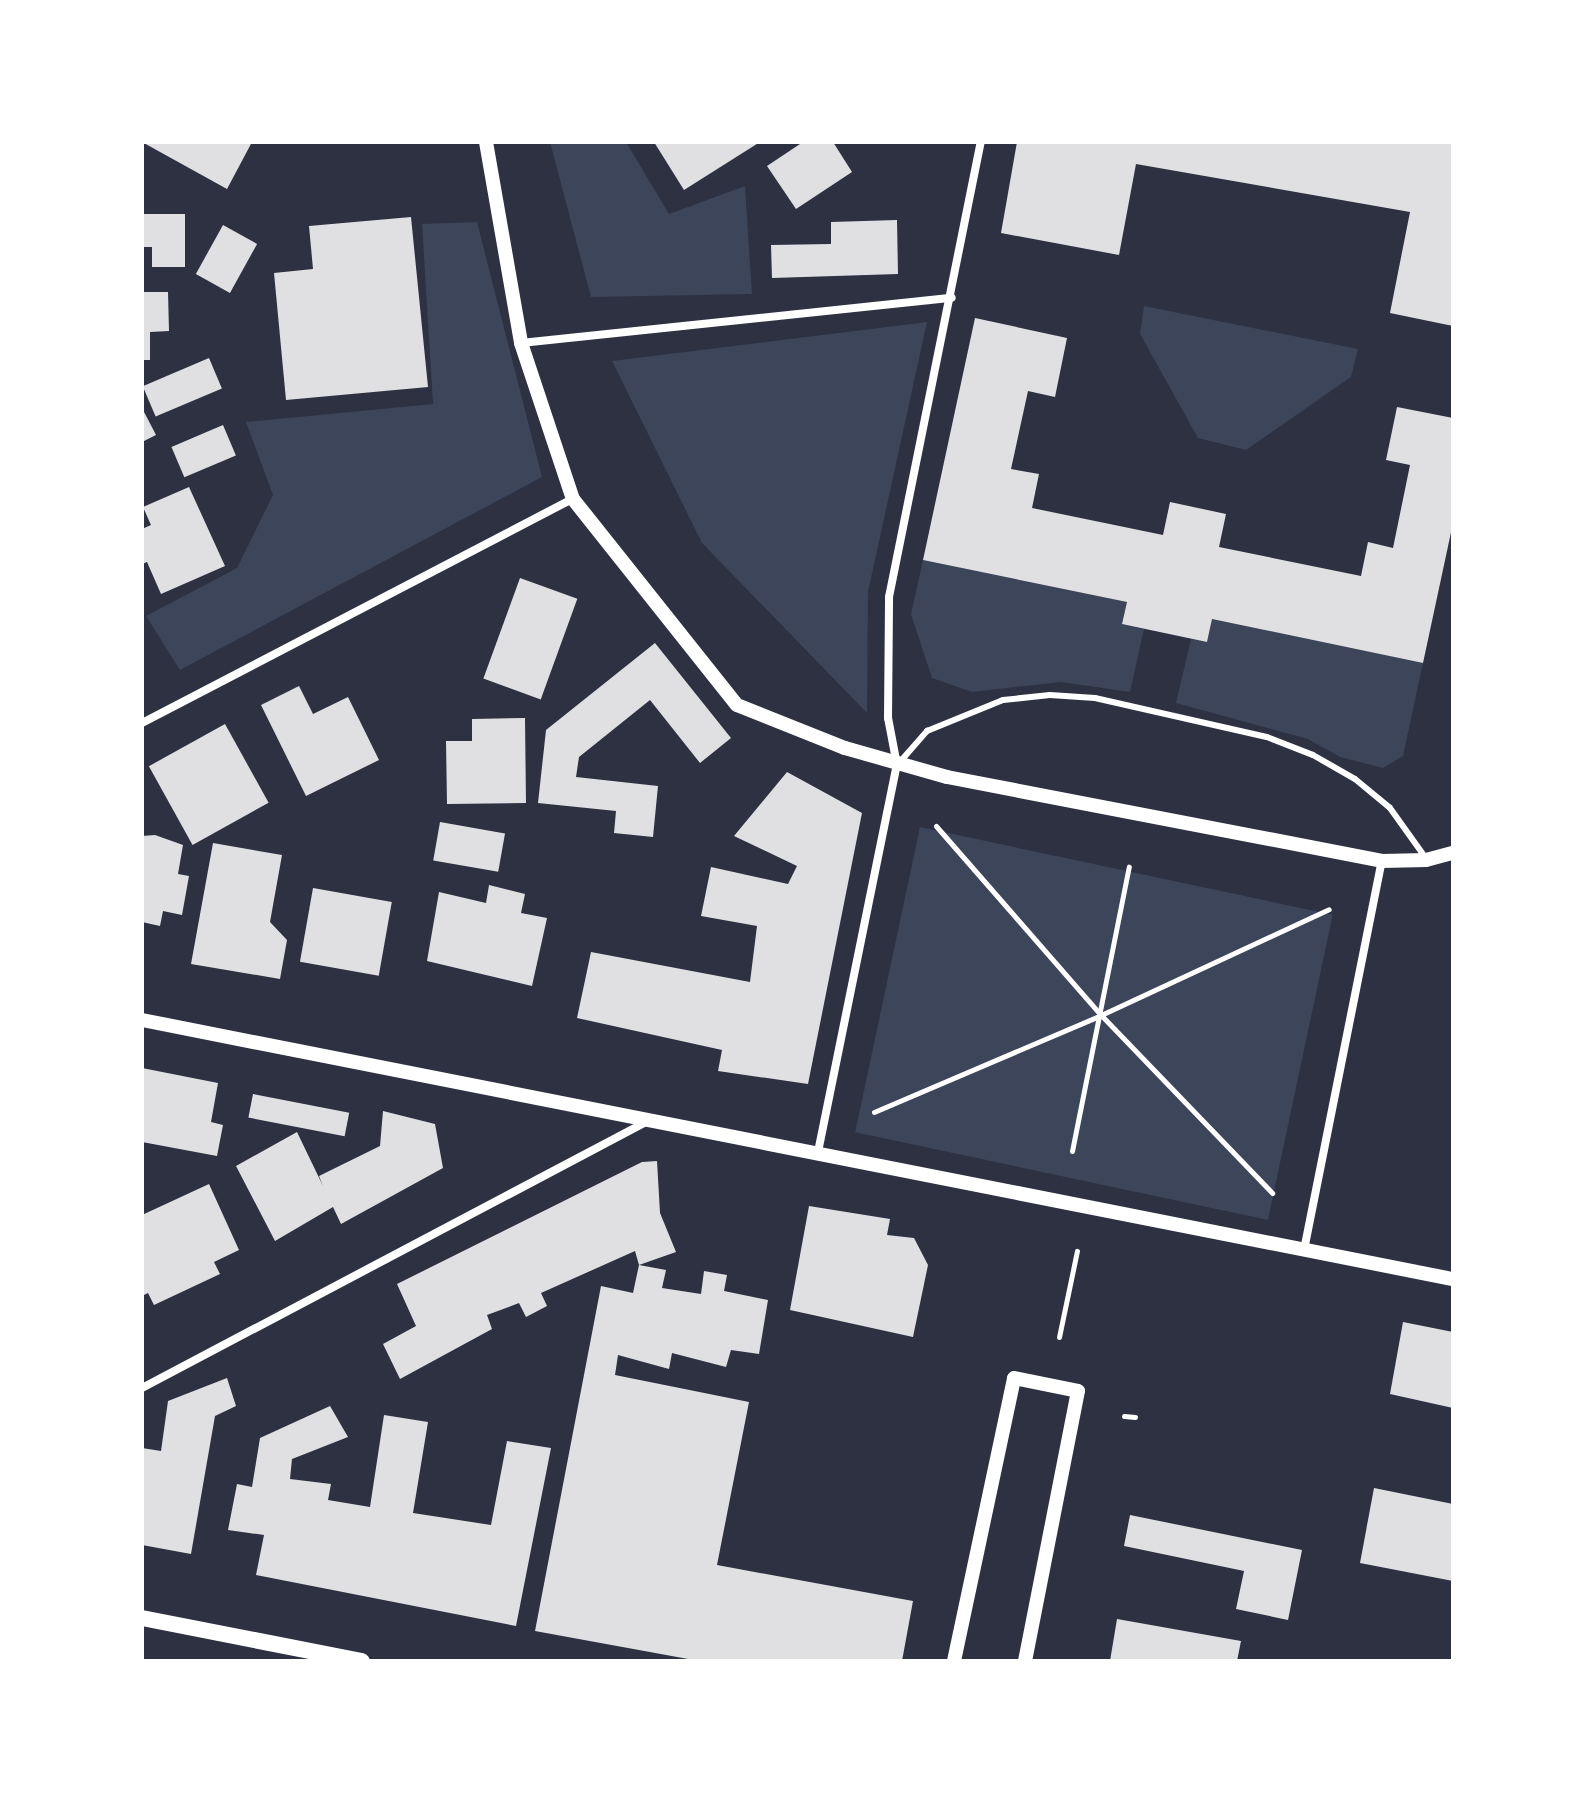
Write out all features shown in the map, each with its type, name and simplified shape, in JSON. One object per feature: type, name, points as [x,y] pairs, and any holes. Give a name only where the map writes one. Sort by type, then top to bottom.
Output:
[{"type":"main road","points":[[142,1618],[362,1661]]},
{"type":"street","points":[[486,142],[521,343],[573,499],[737,705],[897,765],[1382,861],[1426,860],[1453,853]]},
{"type":"street","points":[[818,1152],[897,765],[888,718],[889,597],[952,298],[981,142]]},
{"type":"street","points":[[521,343],[952,298]]},
{"type":"street","points":[[142,723],[573,499]]},
{"type":"street","points":[[1304,1250],[1382,861]]},
{"type":"street","points":[[142,1020],[1453,1279]]},
{"type":"street","points":[[142,1388],[649,1120]]},
{"type":"street","points":[[954,1661],[1014,1378],[1078,1391],[1025,1661]]},
{"type":"lane","points":[[897,765],[927,731],[1003,700],[1050,695],[1095,698],[1267,737],[1313,755],[1355,779],[1390,808],[1426,860]]},
{"type":"path","points":[[936,826],[1101,1015],[1272,1193]]},
{"type":"path","points":[[1072,1151],[1129,867]]},
{"type":"path","points":[[874,1112],[1101,1015],[1329,909]]},
{"type":"path","points":[[1059,1337],[1077,1251]]},
{"type":"path","points":[[1124,1416],[1135,1417]]},
{"type":"shaded area","points":[[550,142],[626,142],[669,214],[745,186],[752,294],[591,297]]},
{"type":"shaded area","points":[[477,222],[542,477],[180,670],[146,616],[237,568],[273,495],[246,422],[433,404],[422,224]]},
{"type":"shaded area","points":[[1144,306],[1358,349],[1351,377],[1246,450],[1198,438],[1140,334]]},
{"type":"shaded area","points":[[927,322],[868,592],[867,713],[702,543],[612,361]]},
{"type":"shaded area","points":[[923,560],[1127,602],[1122,624],[1144,629],[1130,692],[1061,682],[972,692],[932,678],[911,614]]},
{"type":"shaded area","points":[[1212,619],[1423,663],[1403,756],[1383,768],[1340,757],[1308,739],[1176,703],[1191,639],[1207,642]]},
{"type":"shaded area","points":[[920,827],[1333,915],[1268,1220],[855,1132]]},
{"type":"building","points":[[142,142],[252,142],[227,189]]},
{"type":"building","points":[[654,142],[760,142],[684,190]]},
{"type":"building","points":[[803,142],[833,142],[852,172],[796,209],[767,166]]},
{"type":"building","points":[[1017,142],[1453,142],[1453,326],[1390,313],[1410,212],[1136,164],[1119,255],[1001,233]]},
{"type":"building","points":[[142,214],[185,214],[185,267],[152,267],[152,247],[142,247]]},
{"type":"building","points":[[411,217],[428,387],[286,400],[274,273],[313,269],[309,226]]},
{"type":"building","points":[[897,220],[898,274],[772,278],[771,245],[831,244],[831,222]]},
{"type":"building","points":[[223,225],[257,244],[230,293],[196,274]]},
{"type":"building","points":[[142,292],[168,292],[169,331],[150,332],[150,360],[142,360]]},
{"type":"building","points":[[975,318],[1067,338],[1055,397],[1028,391],[1011,469],[1039,474],[1032,508],[1163,535],[1170,502],[1226,514],[1219,547],[1361,576],[1368,542],[1393,548],[1410,465],[1386,460],[1397,407],[1453,418],[1453,523],[1423,663],[1212,619],[1207,642],[1122,624],[1127,602],[923,560]]},
{"type":"building","points":[[209,358],[222,388],[156,417],[143,386]]},
{"type":"building","points":[[142,408],[156,435],[142,442]]},
{"type":"building","points":[[223,425],[236,455],[184,477],[171,447]]},
{"type":"building","points":[[189,487],[225,566],[161,594],[147,562],[142,564],[142,529],[151,525],[143,507]]},
{"type":"building","points":[[520,578],[577,599],[541,699],[483,679]]},
{"type":"building","points":[[655,643],[731,738],[700,763],[650,700],[579,757],[576,777],[658,786],[653,837],[614,833],[616,811],[538,803],[546,730]]},
{"type":"building","points":[[299,686],[313,714],[348,697],[379,760],[306,796],[261,705]]},
{"type":"building","points":[[525,718],[526,803],[447,804],[446,741],[472,741],[472,719]]},
{"type":"building","points":[[225,724],[269,803],[193,845],[149,766]]},
{"type":"building","points":[[787,772],[862,813],[808,1084],[718,1071],[722,1050],[577,1018],[591,952],[750,982],[757,926],[701,916],[711,867],[788,884],[797,866],[734,836]]},
{"type":"building","points":[[440,822],[505,833],[498,872],[433,860]]},
{"type":"building","points":[[155,835],[183,845],[178,874],[189,876],[182,915],[163,911],[160,926],[142,922],[142,836]]},
{"type":"building","points":[[213,843],[282,855],[270,922],[287,940],[280,979],[191,964]]},
{"type":"building","points":[[489,885],[525,894],[521,913],[547,918],[532,986],[427,961],[439,892],[486,903]]},
{"type":"building","points":[[313,888],[392,902],[379,976],[300,962]]},
{"type":"building","points":[[142,1068],[218,1083],[211,1122],[223,1125],[217,1156],[142,1142]]},
{"type":"building","points":[[253,1094],[349,1113],[345,1136],[248,1118]]},
{"type":"building","points":[[383,1111],[435,1124],[443,1168],[341,1224],[333,1207],[275,1241],[236,1166],[297,1132],[323,1186],[319,1176],[380,1146]]},
{"type":"building","points":[[657,1161],[660,1213],[676,1252],[639,1265],[635,1251],[541,1293],[547,1306],[526,1317],[519,1303],[487,1315],[492,1329],[400,1379],[383,1344],[416,1326],[397,1284],[642,1162]]},
{"type":"building","points":[[209,1184],[239,1250],[214,1262],[220,1274],[154,1305],[148,1293],[142,1296],[142,1215]]},
{"type":"building","points":[[809,1206],[890,1219],[887,1235],[914,1238],[928,1265],[913,1337],[790,1310]]},
{"type":"building","points":[[639,1265],[666,1270],[662,1288],[701,1294],[704,1271],[727,1275],[724,1291],[768,1300],[759,1354],[731,1350],[726,1367],[672,1353],[669,1369],[618,1355],[615,1375],[749,1402],[717,1565],[913,1601],[902,1661],[699,1661],[535,1631],[601,1286],[633,1293]]},
{"type":"building","points":[[1403,1322],[1453,1332],[1453,1408],[1390,1394]]},
{"type":"building","points":[[227,1378],[236,1406],[215,1416],[191,1554],[142,1545],[142,1448],[161,1451],[168,1401]]},
{"type":"building","points":[[330,1406],[348,1437],[292,1459],[290,1479],[331,1484],[328,1500],[370,1507],[384,1415],[428,1422],[413,1513],[491,1525],[507,1441],[551,1448],[516,1626],[256,1575],[264,1535],[228,1530],[237,1484],[252,1487],[260,1438]]},
{"type":"building","points":[[1374,1488],[1453,1504],[1453,1581],[1360,1563]]},
{"type":"building","points":[[1130,1515],[1302,1550],[1288,1620],[1236,1609],[1244,1571],[1124,1546]]},
{"type":"building","points":[[1117,1619],[1241,1641],[1237,1661],[1110,1661]]}]
